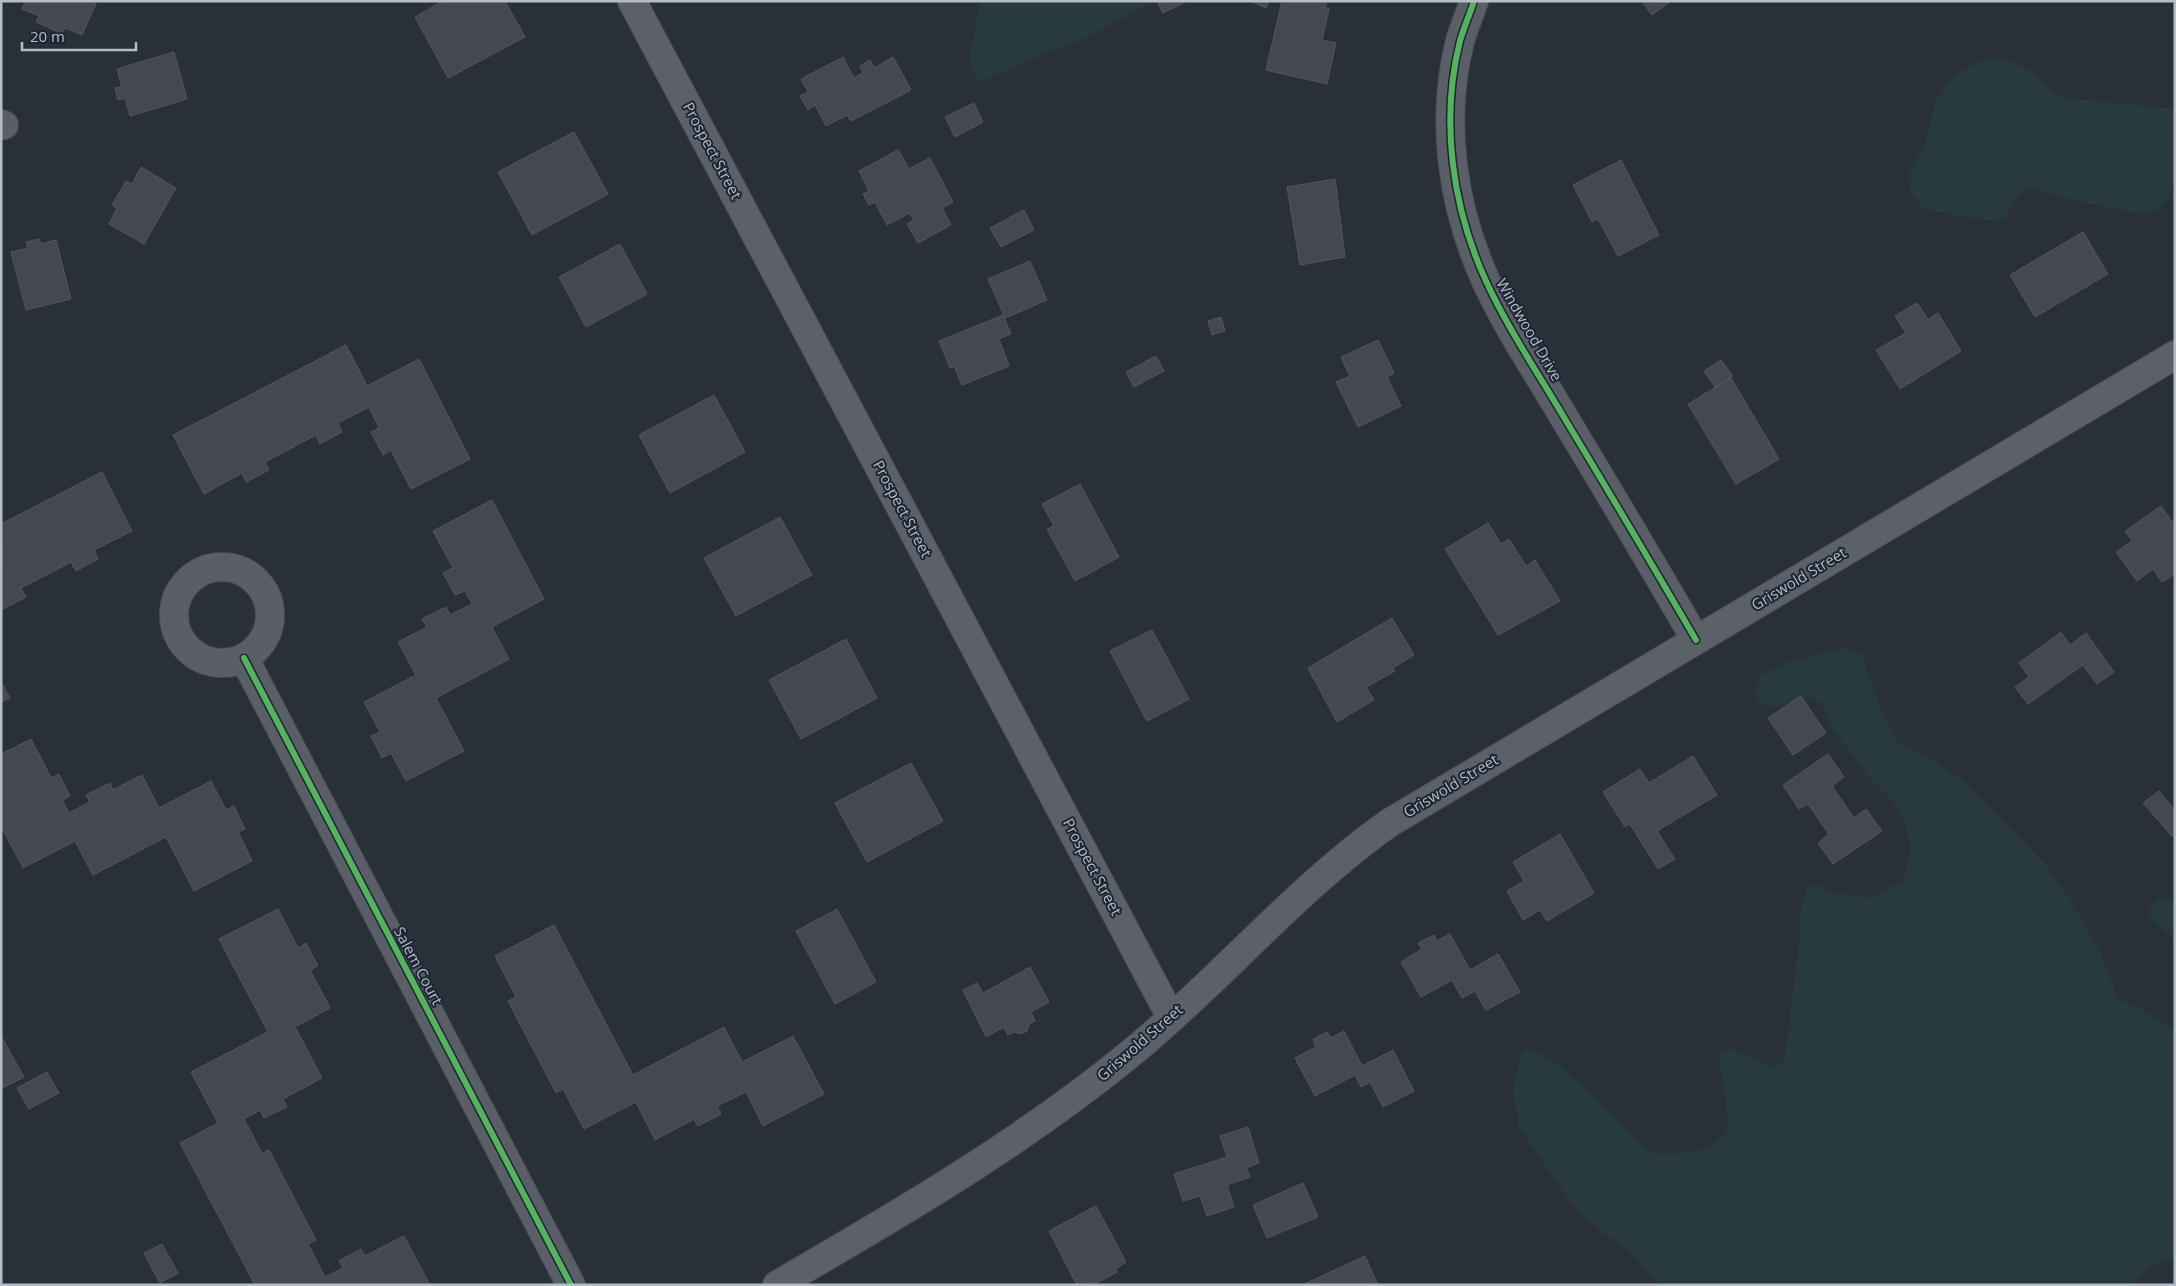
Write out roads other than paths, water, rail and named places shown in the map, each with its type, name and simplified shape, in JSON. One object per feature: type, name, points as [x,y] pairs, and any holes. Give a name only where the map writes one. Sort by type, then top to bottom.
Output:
[{"type":"main road","name":"Prospect Street","points":[[632,1],[1171,1017]]},
{"type":"main road","name":"Griswold Street","points":[[777,1285],[866,1234],[1040,1123],[1094,1083],[1171,1017],[1314,881],[1358,845],[1389,823],[2175,355]]},
{"type":"street","name":"Windwood Drive","points":[[1474,1],[1461,40],[1453,82],[1451,126],[1453,168],[1461,210],[1472,246],[1504,315],[1696,640]]},
{"type":"street","name":"Salem Court","points":[[244,658],[571,1285]]}]
